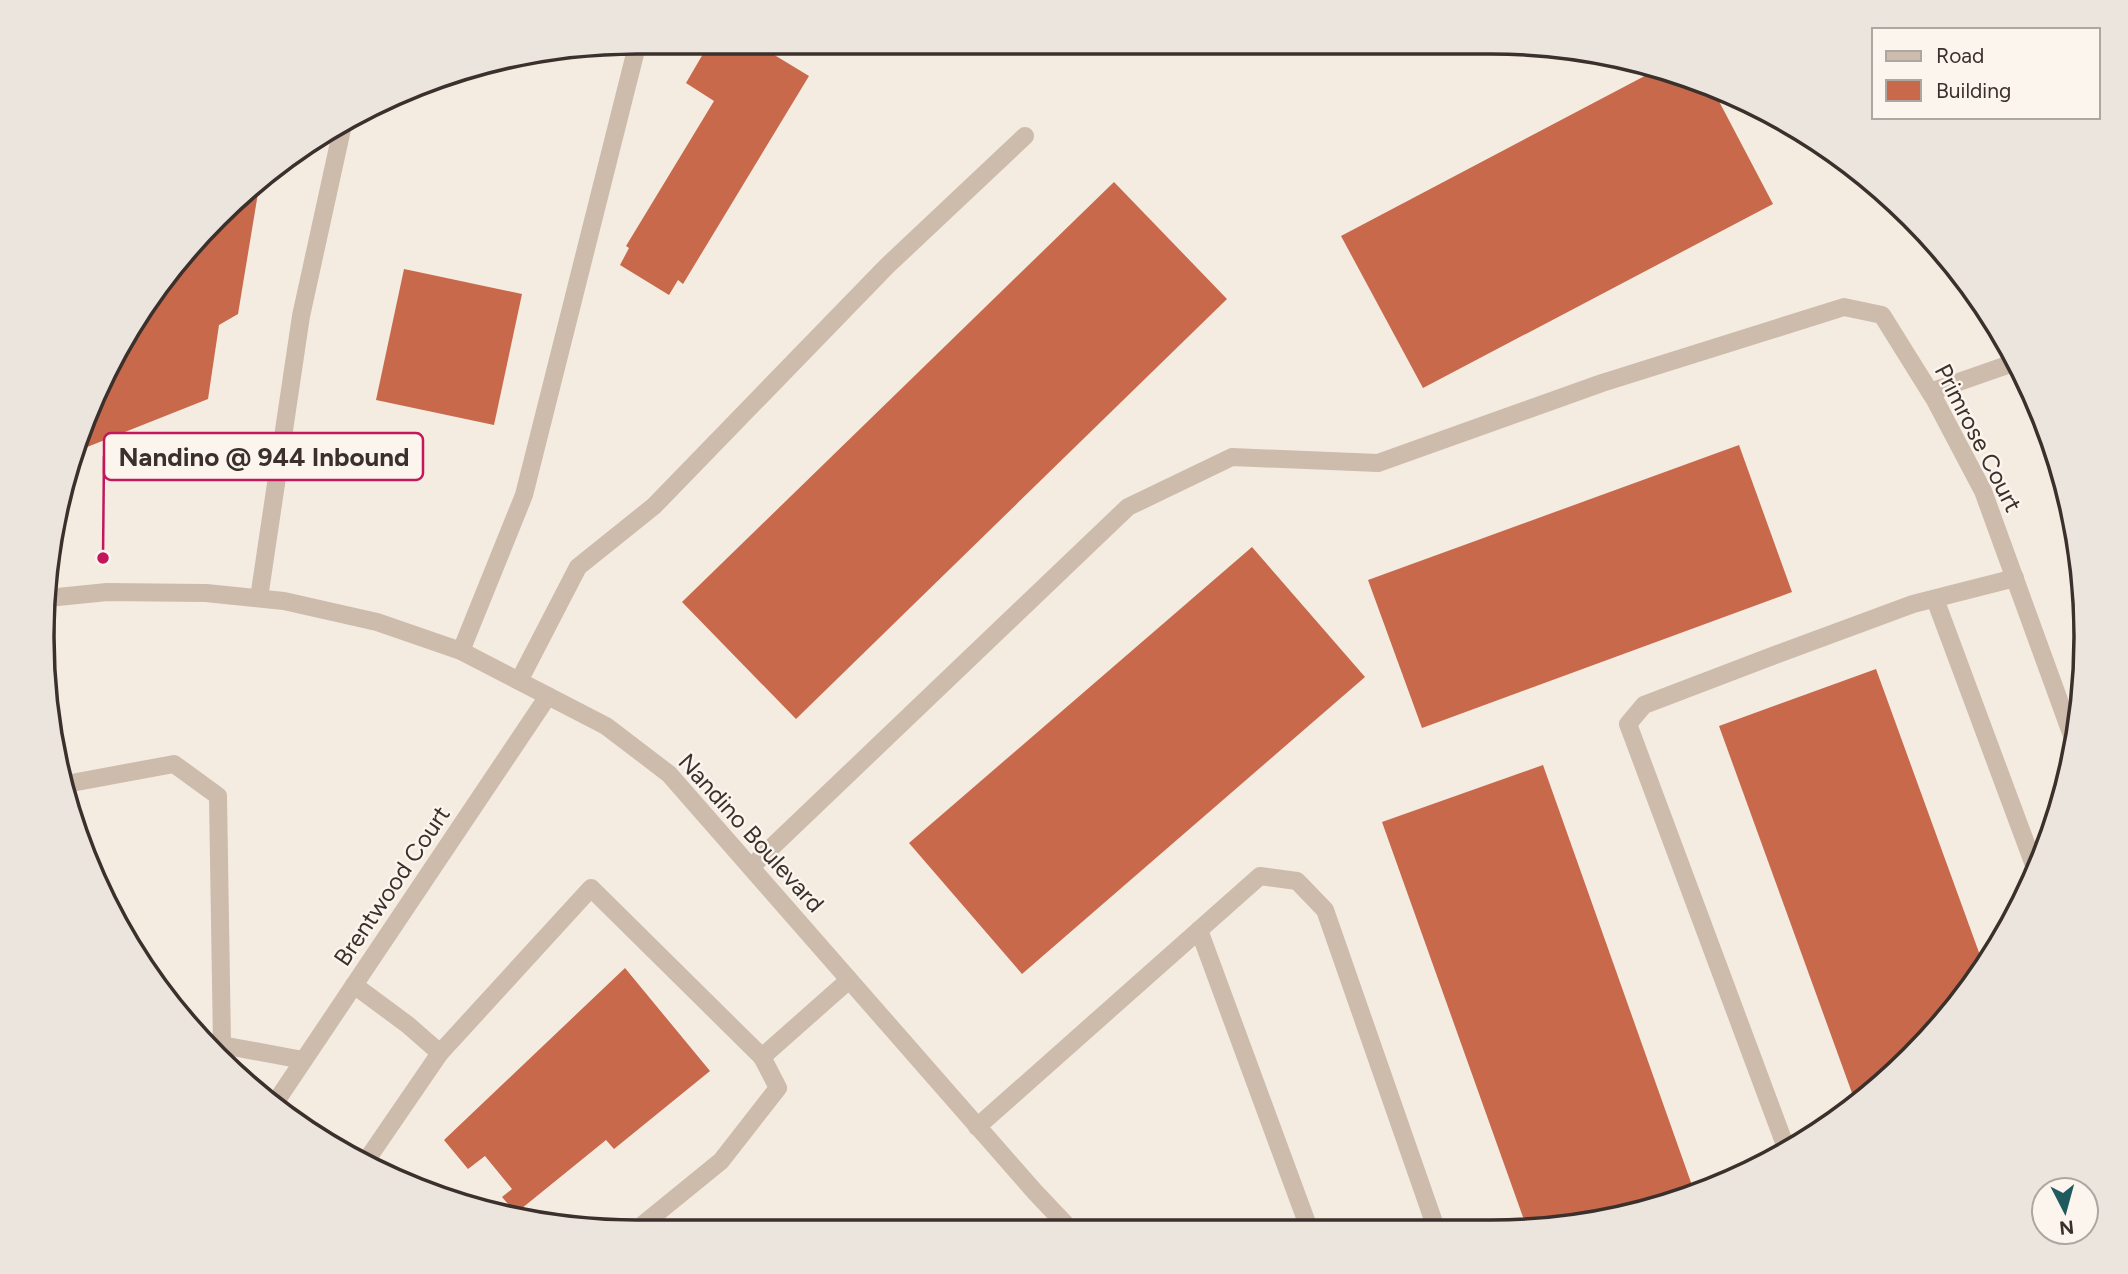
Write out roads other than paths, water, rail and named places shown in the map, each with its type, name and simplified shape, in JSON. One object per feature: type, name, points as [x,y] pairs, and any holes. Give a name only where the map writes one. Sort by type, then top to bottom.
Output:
[{"type":"street","points":[[461,651],[524,495],[635,54]]},
{"type":"street","points":[[259,598],[301,316],[341,135]]},
{"type":"street","points":[[519,681],[578,567],[654,506],[887,267],[1025,136]]},
{"type":"street","name":"Primrose Court","points":[[751,867],[1128,507],[1232,457],[1378,463],[1602,383],[1844,307],[1882,315],[1930,392],[1983,491],[2068,721]]},
{"type":"street","points":[[1930,392],[2006,365]]},
{"type":"street","points":[[1784,1141],[1628,724],[1644,705],[1901,609],[2015,578]]},
{"type":"street","name":"Nandino Boulevard","points":[[55,597],[107,592],[206,593],[284,601],[377,622],[461,651],[606,726],[669,774],[1062,1220]]},
{"type":"street","points":[[1935,599],[2030,857]]},
{"type":"street","name":"Brentwood Court","points":[[279,1096],[548,696]]},
{"type":"street","points":[[73,783],[174,764],[218,796],[220,1044]]},
{"type":"street","points":[[977,1127],[1260,876],[1297,881],[1325,910],[1433,1220]]},
{"type":"street","points":[[370,1155],[440,1053],[591,888],[762,1057],[778,1088],[720,1161],[648,1220]]},
{"type":"street","points":[[1199,930],[1306,1220]]},
{"type":"street","points":[[762,1057],[849,980]]},
{"type":"street","points":[[354,985],[408,1025],[440,1053]]},
{"type":"street","points":[[223,1046],[303,1060]]},
{"type":"place","name":"Nandino @ 944 Inbound","points":[[103,558]]}]
